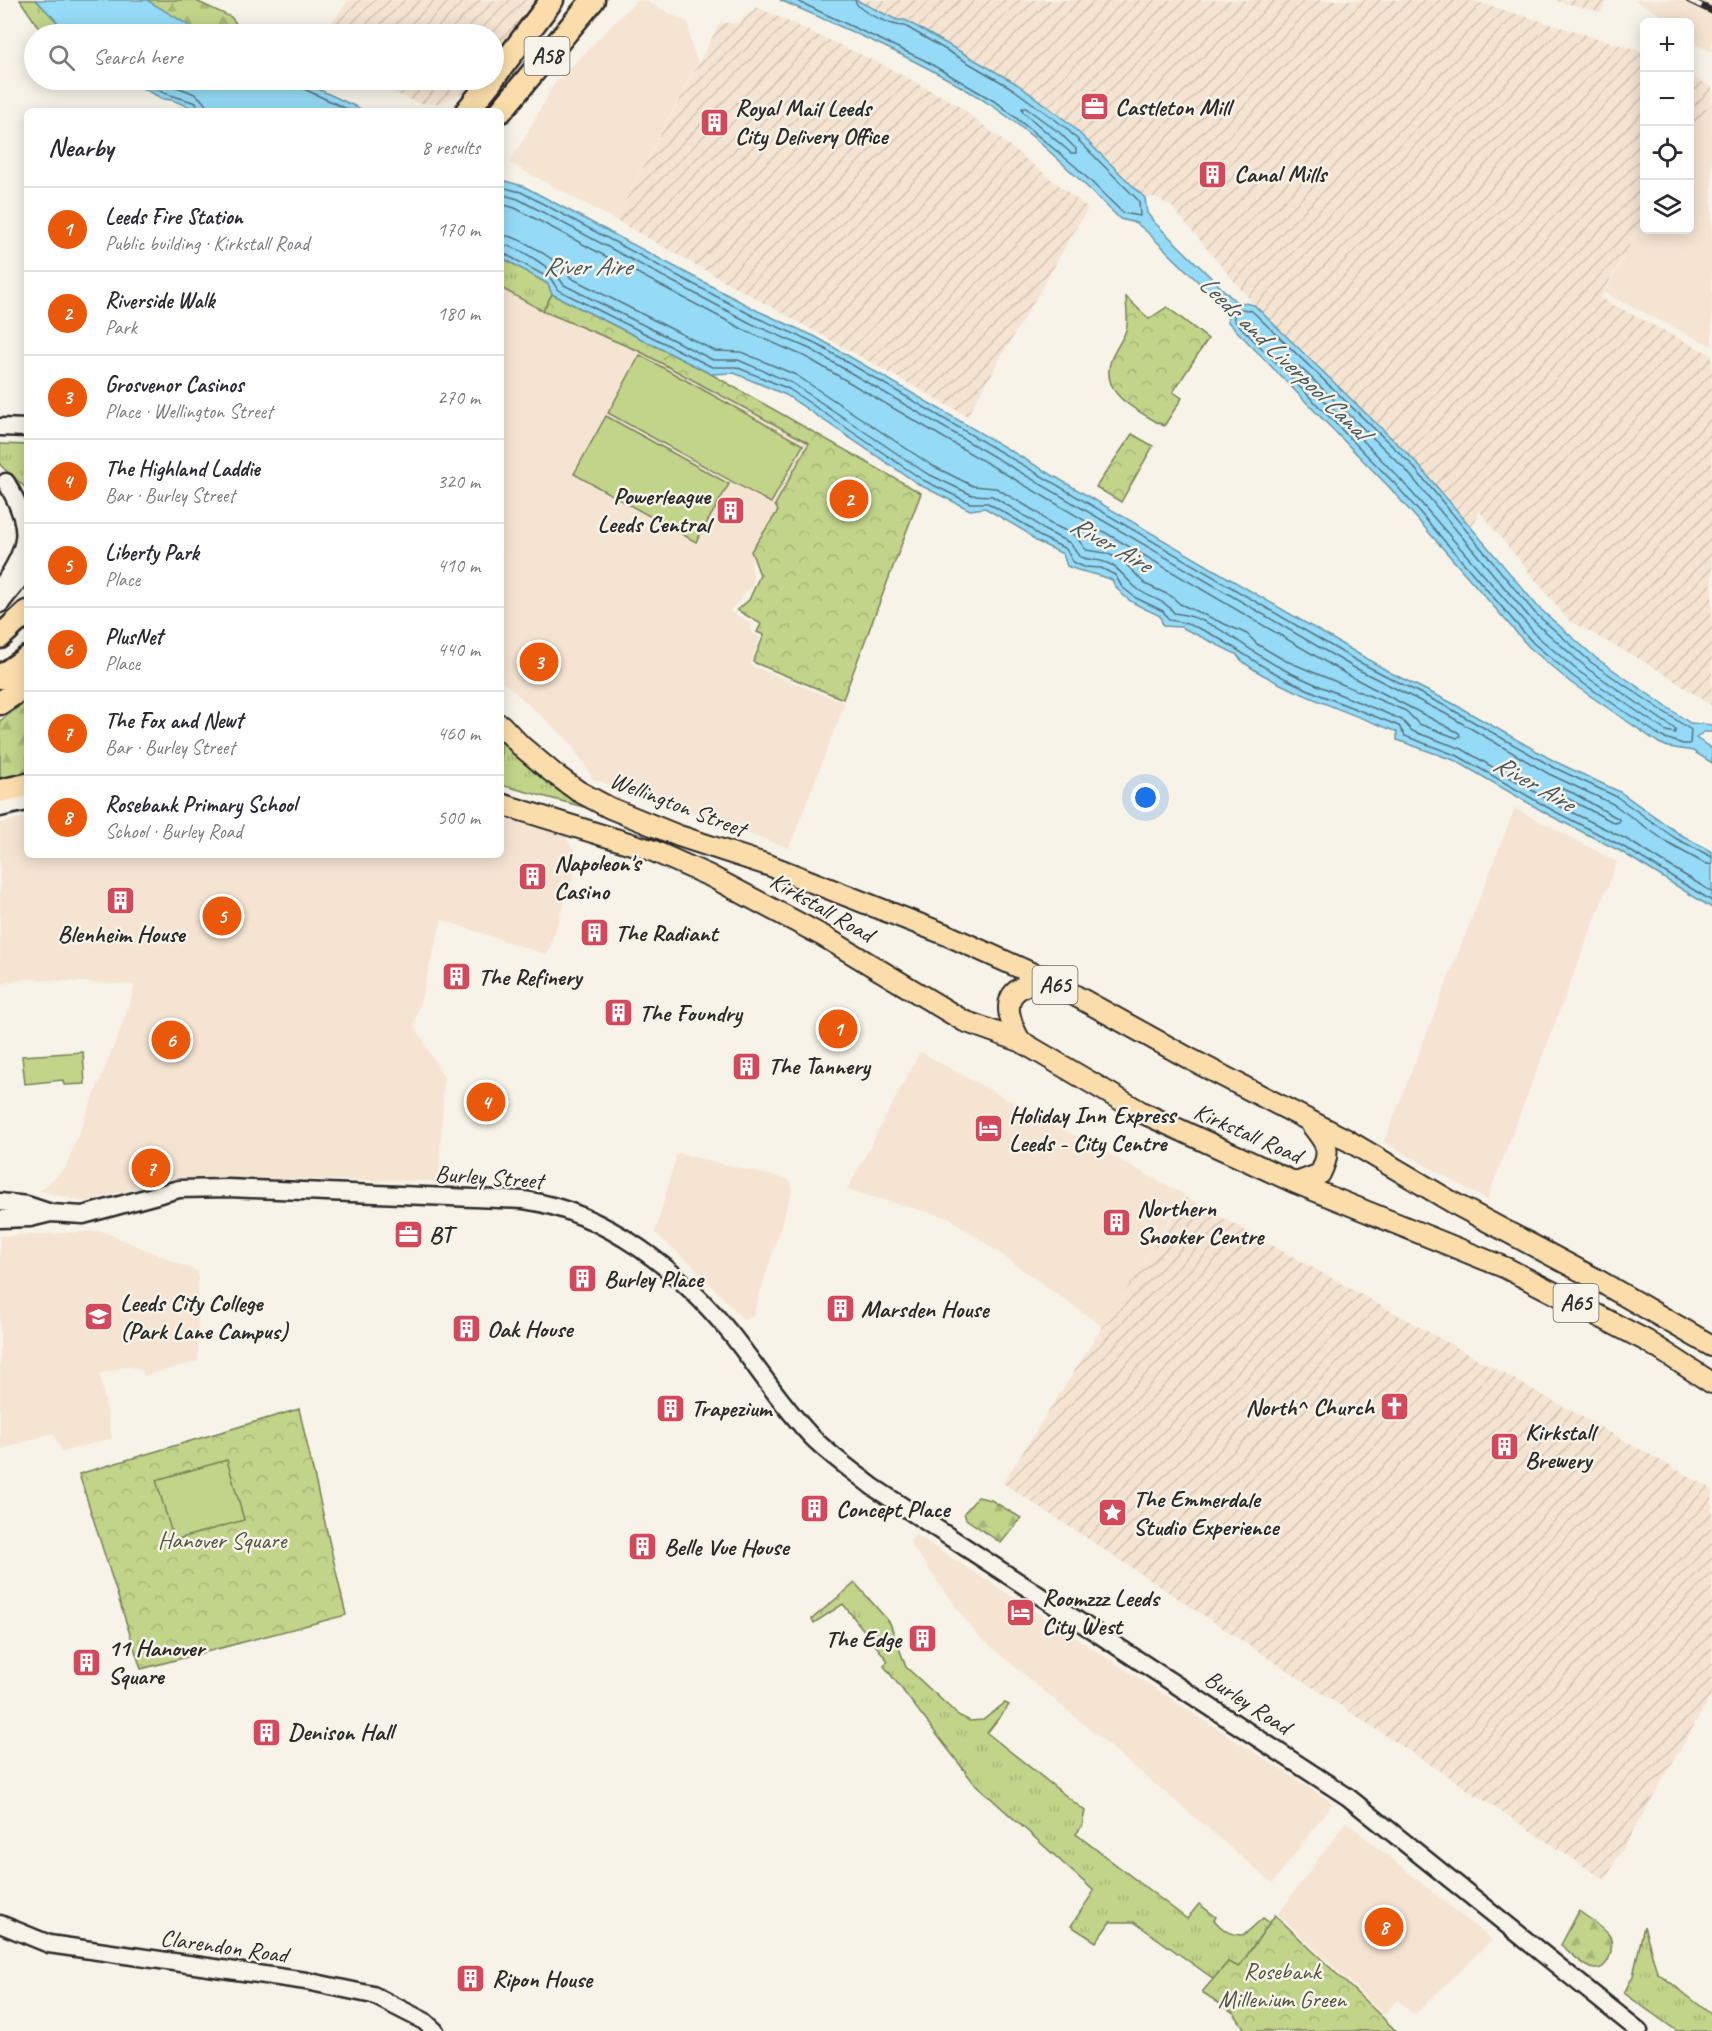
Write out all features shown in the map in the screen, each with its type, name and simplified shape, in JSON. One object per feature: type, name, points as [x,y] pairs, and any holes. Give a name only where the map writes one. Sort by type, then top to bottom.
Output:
[{"type":"highway","name":"A58","points":[[504,63],[552,0]]},
{"type":"highway","name":"A58","points":[[503,108],[592,0]]},
{"type":"highway","name":"A58","points":[[469,108],[484,90]]},
{"type":"highway","points":[[0,637],[24,615]]},
{"type":"highway","points":[[0,677],[24,660]]},
{"type":"highway","points":[[0,703],[24,687]]},
{"type":"highway","points":[[0,791],[24,786]]},
{"type":"main road","name":"Wellington Street","points":[[504,728],[553,773],[578,791],[610,808],[679,836],[788,873]]},
{"type":"main road","name":"Kirkstall Road","points":[[504,805],[640,846],[710,876],[813,930],[964,1021],[1020,1041],[1143,1113],[1296,1183],[1506,1268],[1647,1341],[1712,1383]]},
{"type":"main road","name":"Kirkstall Road","points":[[788,873],[947,935],[1047,980],[1192,1060],[1310,1121],[1712,1346]]},
{"type":"main road","points":[[1020,1041],[1009,1020],[1007,1006],[1013,993],[1027,983],[1047,980]]},
{"type":"main road","points":[[1296,1183],[1320,1174],[1326,1161],[1327,1144],[1310,1121]]},
{"type":"street","points":[[0,427],[24,428]]},
{"type":"street","points":[[3,480],[24,494]]},
{"type":"street","points":[[3,480],[22,508],[24,525]]},
{"type":"street","points":[[0,588],[18,561],[24,538]]},
{"type":"street","points":[[0,604],[24,574]]},
{"type":"street","points":[[0,808],[24,803]]},
{"type":"street","name":"Burley Street","points":[[51,1213],[83,1215],[178,1189],[228,1188],[524,1200],[561,1208],[582,1215],[618,1236],[687,1284],[730,1333],[814,1439]]},
{"type":"street","points":[[0,1202],[27,1205],[51,1213]]},
{"type":"street","points":[[0,1219],[30,1218],[51,1213]]},
{"type":"street","name":"Burley Road","points":[[814,1439],[873,1487],[1348,1797],[1639,2031]]},
{"type":"street","name":"Clarendon Road","points":[[0,1924],[49,1944],[306,1981],[373,1995],[424,2021],[435,2031]]},
{"type":"shaded area","points":[[348,0],[552,0],[504,64],[504,24],[331,24]]},
{"type":"shaded area","points":[[643,0],[689,23],[690,40],[698,63],[615,220],[510,163],[555,83],[636,1]]},
{"type":"shaded area","points":[[856,0],[1470,0],[1640,51],[1640,227],[1600,298],[1712,355],[1712,706],[1654,667],[1568,620],[1480,512],[1471,528],[1415,461],[1254,305],[1172,207],[1155,197],[1145,198],[1069,123],[897,20]]},
{"type":"shaded area","points":[[1554,0],[1607,0],[1601,12]]},
{"type":"shaded area","points":[[1634,0],[1712,0],[1712,52],[1694,43],[1694,18],[1667,18]]},
{"type":"shaded area","points":[[757,7],[881,64],[956,104],[1088,208],[967,416],[615,220],[720,23],[739,23]]},
{"type":"shaded area","points":[[1694,77],[1712,87],[1712,98],[1694,132]]},
{"type":"shaded area","points":[[388,90],[470,90],[438,104],[418,103]]},
{"type":"shaded area","points":[[1712,98],[1712,346],[1604,293],[1640,227],[1640,234],[1694,234],[1694,132]]},
{"type":"shaded area","points":[[504,290],[543,311],[639,351],[809,443],[775,505],[778,511],[751,551],[753,584],[730,611],[752,624],[750,631],[760,637],[750,665],[845,703],[789,848],[593,779],[569,741],[504,683]]},
{"type":"shaded area","points":[[1515,808],[1617,862],[1487,1200],[1384,1142]]},
{"type":"shaded area","points":[[504,815],[560,826],[579,860],[547,955],[442,920],[414,1025],[444,1077],[439,1181],[170,1178],[86,1202],[40,1191],[65,1169],[124,1020],[135,985],[26,979],[0,984],[0,823],[24,818],[24,858],[504,858]]},
{"type":"shaded area","points":[[920,1052],[1185,1195],[1103,1327],[950,1218],[847,1190]]},
{"type":"shaded area","points":[[677,1153],[789,1180],[793,1188],[753,1316],[744,1320],[692,1265],[655,1233]]},
{"type":"shaded area","points":[[1185,1197],[1712,1489],[1712,1694],[1605,1880],[1003,1483]]},
{"type":"shaded area","name":"Leeds City College (Park Lane Campus)","points":[[102,1231],[198,1272],[198,1361],[144,1376],[142,1370],[128,1366],[100,1374],[112,1438],[62,1452],[53,1433],[0,1450],[0,1236]]},
{"type":"shaded area","points":[[916,1535],[1333,1803],[1273,1883],[977,1635],[909,1542]]},
{"type":"shaded area","points":[[1346,1822],[1492,1940],[1414,2015],[1397,2000],[1384,2015],[1278,1914]]},
{"type":"green space","points":[[20,0],[36,0],[59,24],[36,24]]},
{"type":"green space","points":[[143,0],[194,0],[231,17],[237,24],[185,24]]},
{"type":"green space","points":[[504,259],[548,284],[552,294],[543,311],[504,290]]},
{"type":"green space","points":[[552,294],[711,374],[921,493],[843,699],[753,662],[764,635],[757,632],[761,624],[737,610],[749,600],[760,575],[751,551],[778,511],[775,505],[809,443],[639,351],[543,311]]},
{"type":"green space","points":[[1126,297],[1149,319],[1167,307],[1208,339],[1173,392],[1182,398],[1164,426],[1123,400],[1111,383],[1109,372],[1111,360],[1127,326]]},
{"type":"green space","points":[[640,355],[803,445],[771,503],[608,413]]},
{"type":"green space","points":[[606,416],[729,484],[696,542],[574,474]]},
{"type":"green space","points":[[1132,434],[1153,446],[1121,502],[1096,487]]},
{"type":"green space","points":[[0,444],[24,445],[24,486],[0,465]]},
{"type":"green space","points":[[24,703],[24,777],[0,783],[0,721]]},
{"type":"green space","points":[[504,732],[606,813],[504,786]]},
{"type":"green space","points":[[83,1052],[85,1084],[64,1085],[63,1080],[25,1084],[22,1056]]},
{"type":"green space","name":"Hanover Square","points":[[299,1409],[346,1615],[141,1669],[79,1474]]},
{"type":"green space","points":[[227,1460],[244,1520],[174,1540],[156,1480]]},
{"type":"green space","points":[[978,1497],[991,1500],[1021,1518],[1001,1543],[966,1519],[964,1513]]},
{"type":"green space","points":[[855,1583],[890,1623],[906,1667],[958,1715],[970,1721],[983,1720],[1005,1703],[1009,1705],[987,1733],[1085,1811],[1082,1826],[1076,1834],[1187,1919],[1199,1904],[1216,1917],[1214,1920],[1221,1927],[1234,1934],[1244,1935],[1263,1918],[1270,1923],[1249,1952],[1256,1986],[1228,1962],[1214,1979],[1134,1922],[1110,1922],[1096,1942],[1071,1926],[1094,1891],[974,1783],[884,1666],[888,1661],[843,1604],[814,1623],[812,1619]]},
{"type":"green space","points":[[1579,1911],[1599,1925],[1611,1940],[1609,1958],[1606,1964],[1597,1969],[1579,1961],[1561,1945]]},
{"type":"green space","name":"Rosebank Millenium Green","points":[[1275,1915],[1396,2031],[1246,2031],[1234,2013],[1202,1992],[1228,1962],[1239,1967]]},
{"type":"green space","points":[[1644,1926],[1657,1972],[1712,2015],[1712,2031],[1677,2031],[1624,1993],[1633,1976]]},
{"type":"water","points":[[36,0],[147,0],[187,24],[59,24]]},
{"type":"water","name":"Leeds and Liverpool Canal","points":[[780,0],[856,0],[897,20],[905,20],[1017,84],[1069,123],[1145,198],[1147,213],[1155,223],[1235,301],[1254,305],[1415,461],[1539,608],[1596,658],[1690,723],[1712,725],[1712,732],[1704,732],[1696,738],[1712,749],[1712,763],[1693,751],[1668,747],[1659,743],[1570,682],[1529,647],[1391,489],[1228,322],[1227,310],[1146,231],[1136,223],[1120,219],[1030,134],[997,109],[945,77]]},
{"type":"water","points":[[146,90],[320,90],[359,108],[192,108],[163,99]]},
{"type":"water","name":"River Aire","points":[[504,181],[523,186],[758,311],[816,337],[1391,673],[1452,703],[1556,762],[1620,792],[1678,833],[1712,852],[1712,908],[1620,851],[1551,816],[1456,761],[1397,740],[1397,732],[1286,686],[1246,664],[1236,654],[1181,627],[1163,626],[1160,616],[1126,598],[1112,580],[1067,566],[1063,554],[1036,541],[1026,532],[985,508],[970,510],[920,485],[786,395],[734,373],[711,374],[552,294],[548,284],[504,259]]},
{"type":"railway","points":[[1689,0],[1712,11]]},
{"type":"place","name":"Castleton Mill","points":[[1094,107]]},
{"type":"place","name":"Royal Mail Leeds City Delivery Office","points":[[714,122]]},
{"type":"place","name":"Canal Mills","points":[[1213,174]]},
{"type":"place","name":"Riverside Walk","points":[[849,499]]},
{"type":"place","name":"Powerleague Leeds Central","points":[[731,510]]},
{"type":"place","name":"Grosvenor Casinos","points":[[539,662]]},
{"type":"place","name":"Napoleon's Casino","points":[[533,877]]},
{"type":"place","name":"Blenheim House","points":[[121,901]]},
{"type":"place","name":"Liberty Park","points":[[222,916]]},
{"type":"place","name":"The Radiant","points":[[594,933]]},
{"type":"place","name":"The Refinery","points":[[457,977]]},
{"type":"place","name":"The Foundry","points":[[618,1013]]},
{"type":"place","name":"Leeds Fire Station","points":[[838,1029]]},
{"type":"place","name":"PlusNet","points":[[171,1040]]},
{"type":"place","name":"The Tannery","points":[[747,1066]]},
{"type":"place","name":"The Highland Laddie","points":[[486,1102]]},
{"type":"place","name":"Holiday Inn Express Leeds - City Centre","points":[[988,1129]]},
{"type":"place","name":"The Fox and Newt","points":[[151,1168]]},
{"type":"place","name":"Northern Snooker Centre","points":[[1116,1222]]},
{"type":"place","name":"BT","points":[[408,1235]]},
{"type":"place","name":"Burley Place","points":[[583,1279]]},
{"type":"place","name":"Marsden House","points":[[840,1309]]},
{"type":"place","name":"Leeds City College (Park Lane Campus)","points":[[99,1317]]},
{"type":"place","name":"Oak House","points":[[466,1329]]},
{"type":"place","name":"North^ Church","points":[[1395,1407]]},
{"type":"place","name":"Trapezium","points":[[670,1408]]},
{"type":"place","name":"Kirkstall Brewery","points":[[1504,1446]]},
{"type":"place","name":"Concept Place","points":[[815,1509]]},
{"type":"place","name":"The Emmerdale Studio Experience","points":[[1112,1513]]},
{"type":"place","name":"Belle Vue House","points":[[643,1547]]},
{"type":"place","name":"Roomzzz Leeds City West","points":[[1021,1612]]},
{"type":"place","name":"The Edge","points":[[922,1639]]},
{"type":"place","name":"11 Hanover Square","points":[[87,1662]]},
{"type":"place","name":"Denison Hall","points":[[267,1732]]},
{"type":"place","name":"Rosebank Primary School","points":[[1384,1927]]},
{"type":"place","name":"Ripon House","points":[[471,1979]]}]
